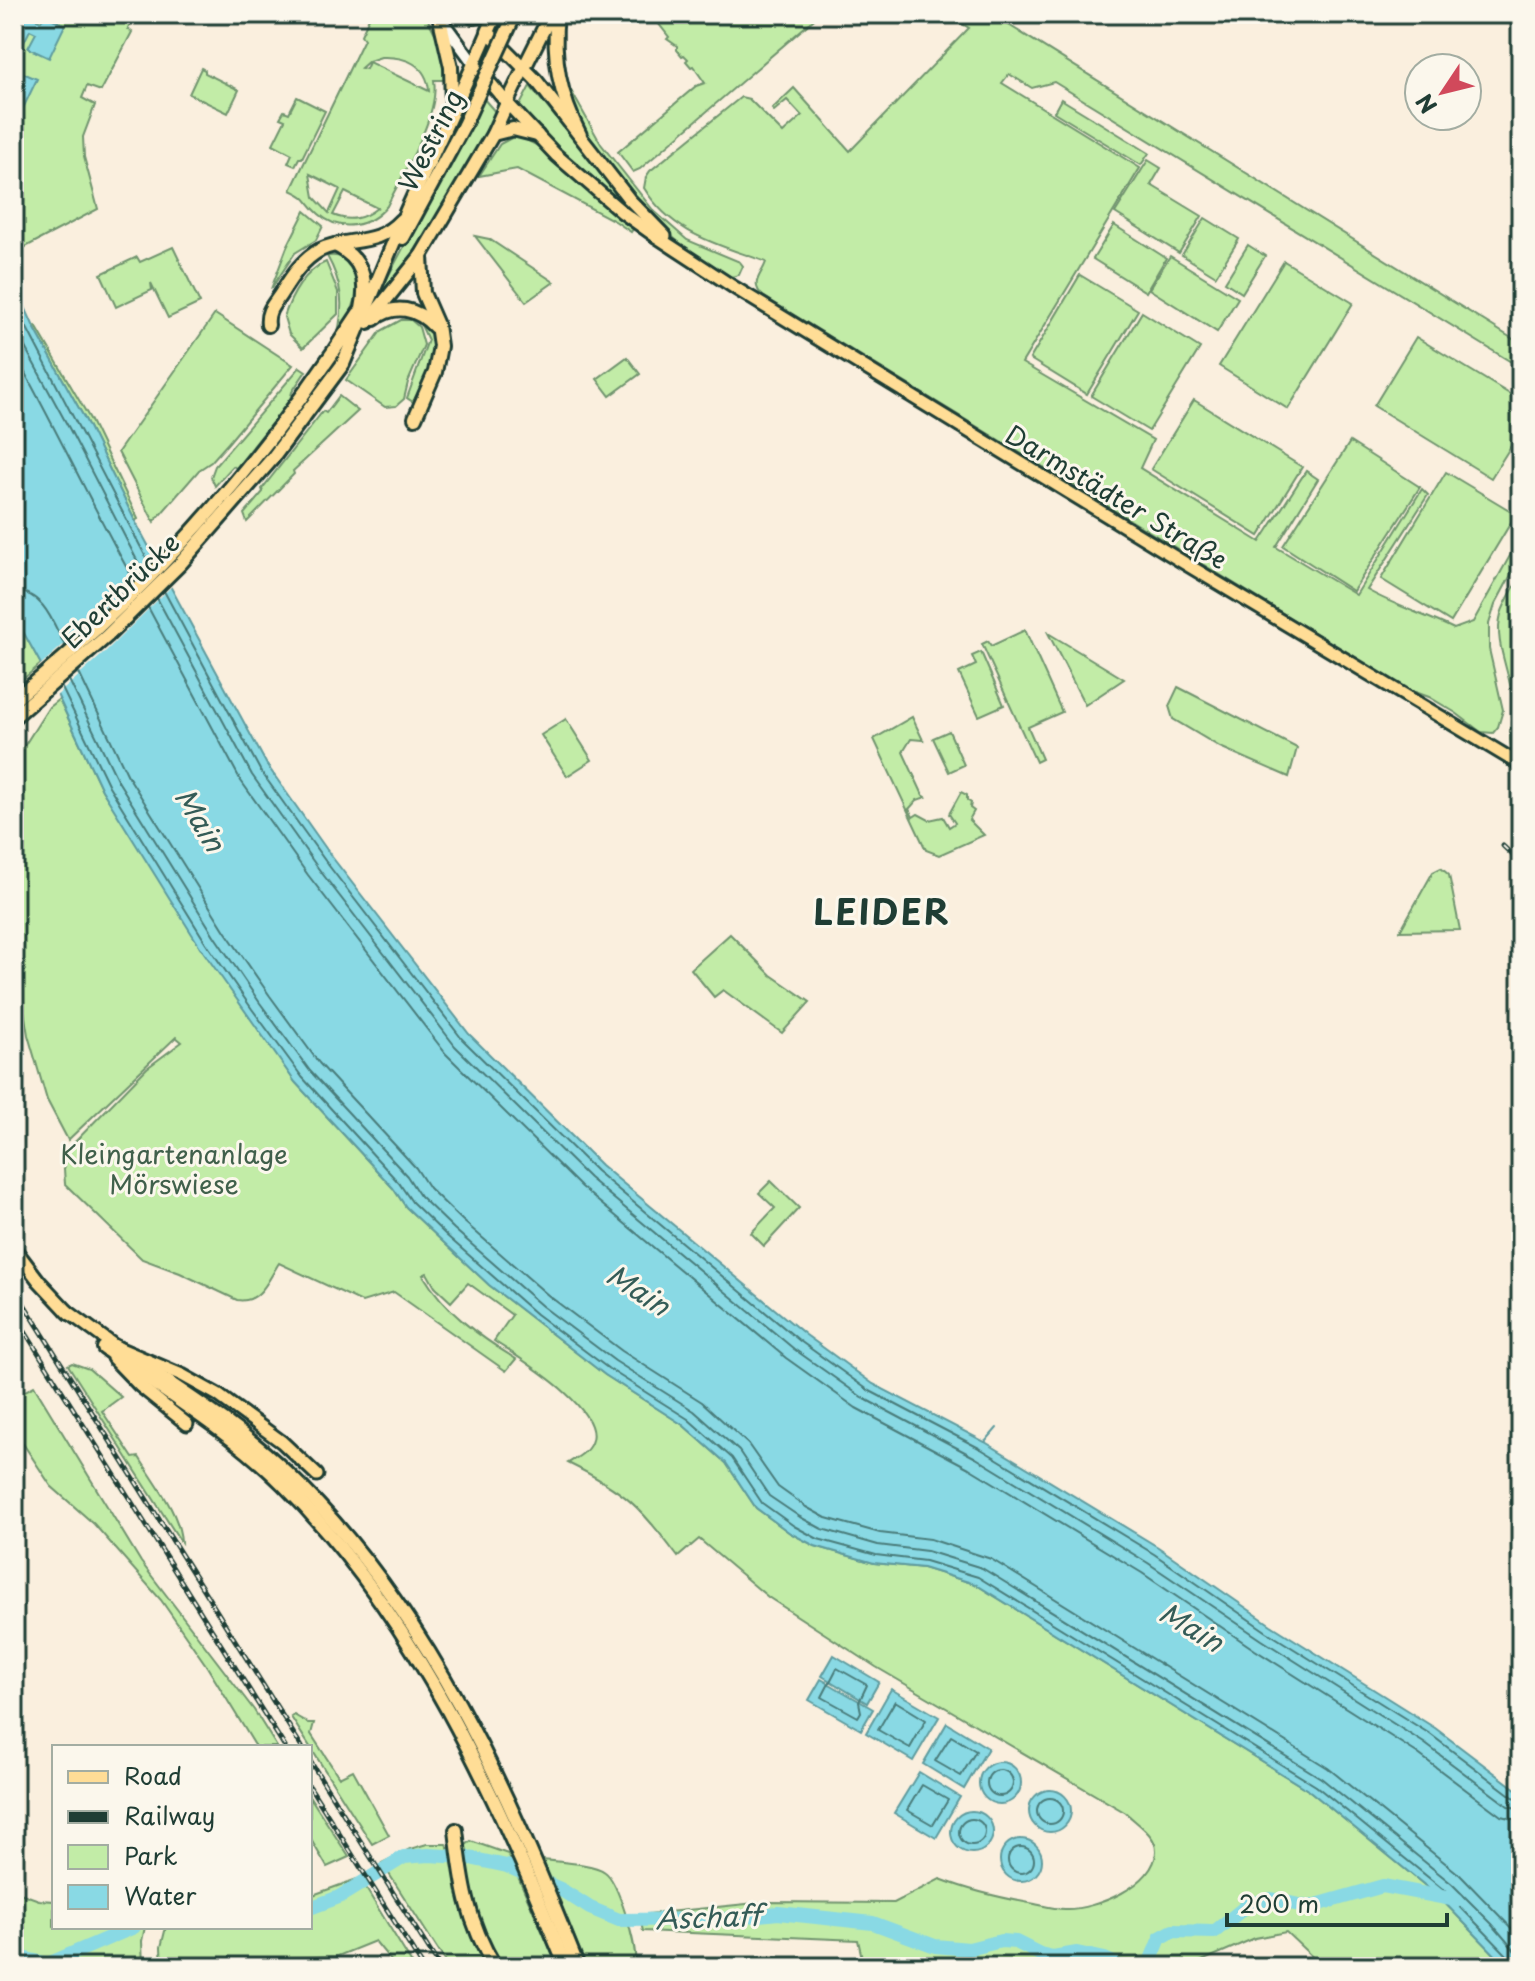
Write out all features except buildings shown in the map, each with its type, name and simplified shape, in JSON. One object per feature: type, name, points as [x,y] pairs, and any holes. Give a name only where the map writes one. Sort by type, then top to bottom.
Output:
[{"type":"highway","points":[[472,16],[494,14],[488,32]]},
{"type":"highway","name":"Westring","points":[[244,482],[378,284],[464,125],[515,14]]},
{"type":"highway","points":[[524,68],[554,14]]},
{"type":"highway","points":[[554,14],[558,76],[566,105],[580,135]]},
{"type":"highway","points":[[438,15],[451,67],[452,113]]},
{"type":"highway","points":[[378,284],[407,210],[474,64]]},
{"type":"highway","points":[[356,337],[421,256],[493,134],[507,103]]},
{"type":"highway","points":[[493,134],[513,129],[537,135]]},
{"type":"highway","points":[[268,325],[269,309],[302,264],[317,251],[378,237],[392,229],[407,210]]},
{"type":"highway","points":[[335,245],[350,254],[364,275],[361,310]]},
{"type":"highway","points":[[410,414],[431,381],[437,364],[439,337],[423,293],[421,256]]},
{"type":"highway","name":"Westring","points":[[244,482],[317,400],[343,364],[378,284]]},
{"type":"highway","points":[[365,326],[384,312],[407,309],[427,319],[439,337]]},
{"type":"highway","name":"Ebertbrücke","points":[[14,700],[123,603],[244,482]]},
{"type":"highway","name":"Ebertbrücke","points":[[14,717],[82,660],[188,556],[244,482]]},
{"type":"highway","points":[[110,1348],[204,1406],[253,1443],[339,1527],[374,1571],[437,1668],[483,1749],[549,1911],[566,1967]]},
{"type":"highway","points":[[110,1348],[280,1481],[337,1543],[397,1626],[437,1694],[578,1967]]},
{"type":"highway","points":[[456,1836],[465,1899],[476,1932],[495,1967]]},
{"type":"main road","name":"Darmstädter Straße","points":[[438,15],[507,103],[537,135],[622,212],[735,288],[1173,557],[1521,765]]},
{"type":"main road","name":"Darmstädter Straße","points":[[472,16],[524,68],[629,199],[693,259]]},
{"type":"main road","points":[[474,64],[488,32]]},
{"type":"main road","points":[[474,64],[491,55],[509,53]]},
{"type":"main road","points":[[507,103],[524,68]]},
{"type":"main road","points":[[14,1248],[39,1281],[67,1311],[110,1348],[140,1386],[187,1424]]},
{"type":"main road","points":[[110,1348],[182,1375],[218,1395],[282,1442],[317,1475]]},
{"type":"green space","points":[[14,14],[134,14],[128,29],[132,32],[101,91],[87,86],[82,98],[95,105],[83,137],[84,157],[98,209],[14,253]]},
{"type":"green space","points":[[361,14],[425,14],[440,43],[446,80],[434,80],[426,127],[387,206],[364,223],[336,224],[291,190],[364,39],[361,35],[369,18]],"holes":[[[381,57],[406,60],[419,68],[429,91],[369,62],[366,69],[361,68],[369,61]],[[310,174],[340,189],[329,213],[314,197]],[[345,192],[377,208],[356,218],[333,215]]]},
{"type":"green space","points":[[651,14],[820,14],[633,172],[618,152],[696,86],[705,83],[686,61],[688,59],[677,50],[677,46],[667,39],[669,37]]},
{"type":"green space","points":[[946,14],[991,14],[1521,344],[1521,368],[1054,82],[1032,88],[1009,74],[1002,83],[1140,168],[1022,363],[1153,440],[1140,468],[1260,542],[1306,471],[1318,479],[1276,547],[1356,595],[1422,489],[1428,495],[1367,590],[1454,629],[1473,622],[1521,536],[1521,556],[1495,605],[1489,624],[1489,649],[1503,710],[1493,733],[1481,732],[1429,697],[1407,689],[763,296],[757,283],[766,262],[714,243],[683,227],[656,204],[644,188],[650,171],[741,97],[749,99],[783,133],[802,116],[787,100],[774,111],[772,109],[794,88],[850,151],[969,28]]},
{"type":"green space","points":[[201,68],[239,90],[228,113],[189,94]]},
{"type":"green space","points":[[565,80],[601,144],[653,210],[687,240],[740,262],[743,266],[739,275],[731,277],[681,244],[624,188],[580,122]]},
{"type":"green space","points":[[530,86],[638,218],[597,188],[518,109]]},
{"type":"green space","points":[[297,97],[325,111],[295,166],[288,163],[292,154],[273,144],[285,120],[280,118],[284,111],[289,113]]},
{"type":"green space","points":[[483,98],[497,114],[424,244],[374,303]]},
{"type":"green space","points":[[1061,99],[1149,153],[1141,165],[1054,112]]},
{"type":"green space","points":[[517,135],[538,146],[633,229],[631,232],[517,169],[479,176],[500,144]]},
{"type":"green space","points":[[1148,160],[1161,168],[1151,185],[1202,216],[1179,253],[1115,213]]},
{"type":"green space","points":[[305,211],[323,226],[316,240],[295,253],[271,289],[287,247]]},
{"type":"green space","points":[[1205,218],[1239,239],[1216,276],[1182,255]]},
{"type":"green space","points":[[1114,225],[1166,258],[1146,292],[1093,259]]},
{"type":"green space","points":[[475,236],[489,239],[554,282],[526,302]]},
{"type":"green space","points":[[1248,245],[1265,256],[1242,293],[1225,282]]},
{"type":"green space","points":[[173,247],[200,303],[168,318],[151,283],[152,290],[116,307],[101,274],[137,257],[140,262]]},
{"type":"green space","points":[[327,256],[343,257],[353,263],[357,274],[355,300],[337,336],[341,295]]},
{"type":"green space","points":[[1170,256],[1238,298],[1217,332],[1149,289]]},
{"type":"green space","points":[[1284,261],[1353,303],[1288,409],[1219,366]]},
{"type":"green space","points":[[326,262],[338,292],[338,314],[303,348],[289,334],[284,317],[300,285],[312,271]]},
{"type":"green space","points":[[1080,275],[1138,310],[1087,394],[1030,359]]},
{"type":"green space","points":[[1142,312],[1200,348],[1149,431],[1091,396]]},
{"type":"green space","points":[[215,314],[293,365],[228,443],[199,470],[154,522],[118,452]]},
{"type":"green space","points":[[408,315],[422,321],[430,331],[433,342],[430,367],[413,402],[407,398],[428,340],[421,325]]},
{"type":"green space","points":[[401,320],[411,320],[419,327],[424,345],[404,399],[396,406],[385,407],[346,380],[381,331]]},
{"type":"green space","points":[[34,327],[90,419],[138,519],[135,521],[86,421]]},
{"type":"green space","points":[[1416,337],[1521,401],[1521,430],[1491,478],[1374,406]]},
{"type":"green space","points":[[627,357],[640,374],[610,396],[597,379]]},
{"type":"green space","points":[[300,367],[306,371],[290,400],[236,468],[233,466],[215,486],[211,477],[215,466]]},
{"type":"green space","points":[[339,396],[358,411],[293,471],[294,474],[247,522],[244,514],[263,492],[262,489],[323,411],[326,413]]},
{"type":"green space","points":[[1194,400],[1302,467],[1259,536],[1151,469]]},
{"type":"green space","points":[[1350,442],[1420,487],[1353,591],[1283,546]]},
{"type":"green space","points":[[1446,472],[1516,514],[1451,622],[1381,579]]},
{"type":"green space","points":[[1521,574],[1521,761],[1515,756],[1510,742],[1513,702],[1499,625],[1503,609]]},
{"type":"green space","points":[[14,615],[41,664],[17,684],[14,681]]},
{"type":"green space","points":[[1025,630],[1062,712],[1028,727],[1042,759],[1036,762],[982,644],[988,641],[991,646]]},
{"type":"green space","points":[[1048,633],[1124,679],[1085,705]]},
{"type":"green space","points":[[981,652],[1004,705],[979,716],[959,673],[976,665],[972,656]]},
{"type":"green space","points":[[1178,687],[1297,748],[1289,777],[1220,747],[1173,719],[1169,706]]},
{"type":"green space","name":"Kleingartenanlage Mörswiese","points":[[59,699],[102,790],[295,1082],[393,1188],[406,1207],[489,1285],[605,1375],[683,1425],[726,1463],[756,1508],[790,1533],[815,1546],[874,1563],[923,1568],[975,1584],[1311,1792],[1439,1897],[1507,1967],[1323,1967],[1286,1932],[1255,1938],[1188,1967],[864,1967],[858,1940],[643,1931],[639,1915],[766,1902],[894,1903],[940,1879],[1010,1899],[1057,1908],[1077,1908],[1107,1900],[1135,1884],[1154,1863],[1156,1850],[1149,1834],[1126,1813],[876,1667],[768,1597],[699,1539],[678,1557],[630,1501],[604,1482],[568,1463],[591,1443],[592,1430],[585,1415],[557,1385],[494,1341],[512,1315],[468,1283],[451,1302],[435,1287],[427,1273],[423,1275],[442,1301],[464,1323],[516,1359],[506,1371],[394,1292],[362,1302],[279,1263],[257,1295],[237,1300],[142,1259],[65,1184],[64,1169],[69,1148],[147,1068],[182,1042],[176,1037],[68,1140],[47,1100],[28,1035],[14,951],[14,762],[49,707]]},
{"type":"green space","points":[[912,717],[923,740],[911,739],[903,752],[926,797],[917,800],[909,809],[913,817],[918,814],[929,820],[943,817],[949,827],[955,823],[949,814],[961,792],[967,795],[970,808],[974,811],[969,820],[984,835],[939,855],[926,850],[874,739]]},
{"type":"green space","points":[[566,719],[592,760],[567,776],[541,735]]},
{"type":"green space","points":[[949,731],[964,765],[949,772],[933,738]]},
{"type":"green space","points":[[1441,868],[1449,875],[1460,930],[1400,931],[1433,872]]},
{"type":"green space","points":[[730,934],[771,975],[810,1002],[782,1033],[723,990],[714,997],[691,969]]},
{"type":"green space","points":[[771,1181],[799,1208],[764,1246],[751,1233],[775,1208],[759,1193]]},
{"type":"green space","points":[[72,1363],[89,1369],[121,1397],[102,1411],[133,1458],[139,1457],[165,1498],[180,1531],[181,1542],[68,1365]]},
{"type":"green space","points":[[34,1386],[141,1562],[254,1710],[276,1745],[255,1745],[206,1665],[161,1600],[94,1524],[51,1486],[14,1430],[14,1397]]},
{"type":"green space","points":[[294,1715],[314,1723],[311,1734],[339,1777],[353,1770],[389,1835],[372,1844],[312,1750],[312,1745],[309,1745],[291,1717]]},
{"type":"green space","points":[[312,1800],[349,1857],[327,1867],[312,1841]]},
{"type":"green space","points":[[471,1841],[508,1854],[558,1967],[503,1967],[487,1939],[472,1894],[465,1846]]},
{"type":"green space","points":[[427,1844],[446,1844],[449,1849],[468,1923],[490,1967],[449,1967],[382,1863]]},
{"type":"green space","points":[[542,1860],[584,1865],[605,1872],[626,1914],[635,1961],[626,1967],[587,1967]]},
{"type":"green space","points":[[357,1879],[367,1890],[414,1967],[396,1967],[375,1941],[338,1956],[180,1963],[162,1967],[161,1947],[166,1929],[312,1929],[312,1895]]},
{"type":"green space","points":[[14,1891],[39,1900],[52,1901],[52,1929],[145,1929],[143,1967],[14,1967]]},
{"type":"water","points":[[14,14],[26,14],[41,21],[45,15],[65,25],[49,58],[28,48],[36,33],[30,30],[19,52],[14,49]]},
{"type":"water","points":[[16,70],[37,79],[14,127],[14,75]]},
{"type":"water","name":"Main","points":[[14,283],[135,521],[267,765],[332,857],[469,1034],[601,1165],[806,1335],[873,1384],[985,1442],[1158,1547],[1271,1625],[1435,1728],[1521,1793],[1521,1967],[1507,1967],[1439,1897],[1311,1792],[975,1584],[923,1568],[874,1563],[815,1546],[790,1533],[756,1508],[726,1463],[683,1425],[605,1375],[489,1285],[406,1207],[393,1188],[295,1082],[200,947],[102,790],[55,690],[14,615]]},
{"type":"water","points":[[834,1655],[879,1682],[867,1703],[822,1676]]},
{"type":"water","points":[[821,1679],[873,1709],[861,1730],[809,1700]]},
{"type":"water","points":[[891,1689],[939,1717],[913,1761],[866,1733]]},
{"type":"water","points":[[947,1723],[988,1748],[964,1789],[923,1764]]},
{"type":"water","points":[[1000,1762],[1015,1768],[1021,1783],[1015,1798],[1000,1804],[985,1798],[979,1783],[985,1768]]},
{"type":"water","points":[[919,1772],[960,1797],[936,1838],[894,1813]]},
{"type":"water","points":[[1050,1790],[1065,1796],[1071,1811],[1065,1826],[1050,1832],[1035,1826],[1029,1811],[1035,1796]]},
{"type":"water","points":[[972,1811],[987,1817],[993,1832],[987,1847],[972,1853],[957,1847],[951,1832],[957,1817]]},
{"type":"water","points":[[1021,1839],[1036,1845],[1042,1860],[1036,1875],[1021,1881],[1006,1875],[1000,1860],[1006,1845]]},
{"type":"pier","points":[[158,554],[174,584],[54,698],[38,667]]},
{"type":"waterway","points":[[985,1442],[997,1428]]},
{"type":"waterway","name":"Aschaff","points":[[312,1907],[339,1897],[404,1857],[465,1857],[507,1866],[619,1920],[725,1919],[778,1913],[873,1923],[935,1946],[969,1949],[1001,1941],[1016,1942],[1040,1954],[1053,1957],[1077,1953],[1105,1959],[1122,1967]]},
{"type":"waterway","name":"Aschaff","points":[[1144,1967],[1150,1962],[1160,1938],[1173,1931],[1214,1932],[1249,1904],[1271,1899],[1309,1907],[1383,1886],[1457,1900]]},
{"type":"waterway","name":"Aschaff","points":[[14,1956],[48,1964],[129,1929]]},
{"type":"railway","points":[[1503,846],[1521,863]]},
{"type":"railway","points":[[14,1288],[301,1745]]},
{"type":"railway","points":[[14,1314],[284,1745]]},
{"type":"railway","points":[[312,1764],[440,1967]]},
{"type":"railway","points":[[312,1790],[423,1967]]},
{"type":"district","name":"LEIDER","points":[[882,911]]}]
